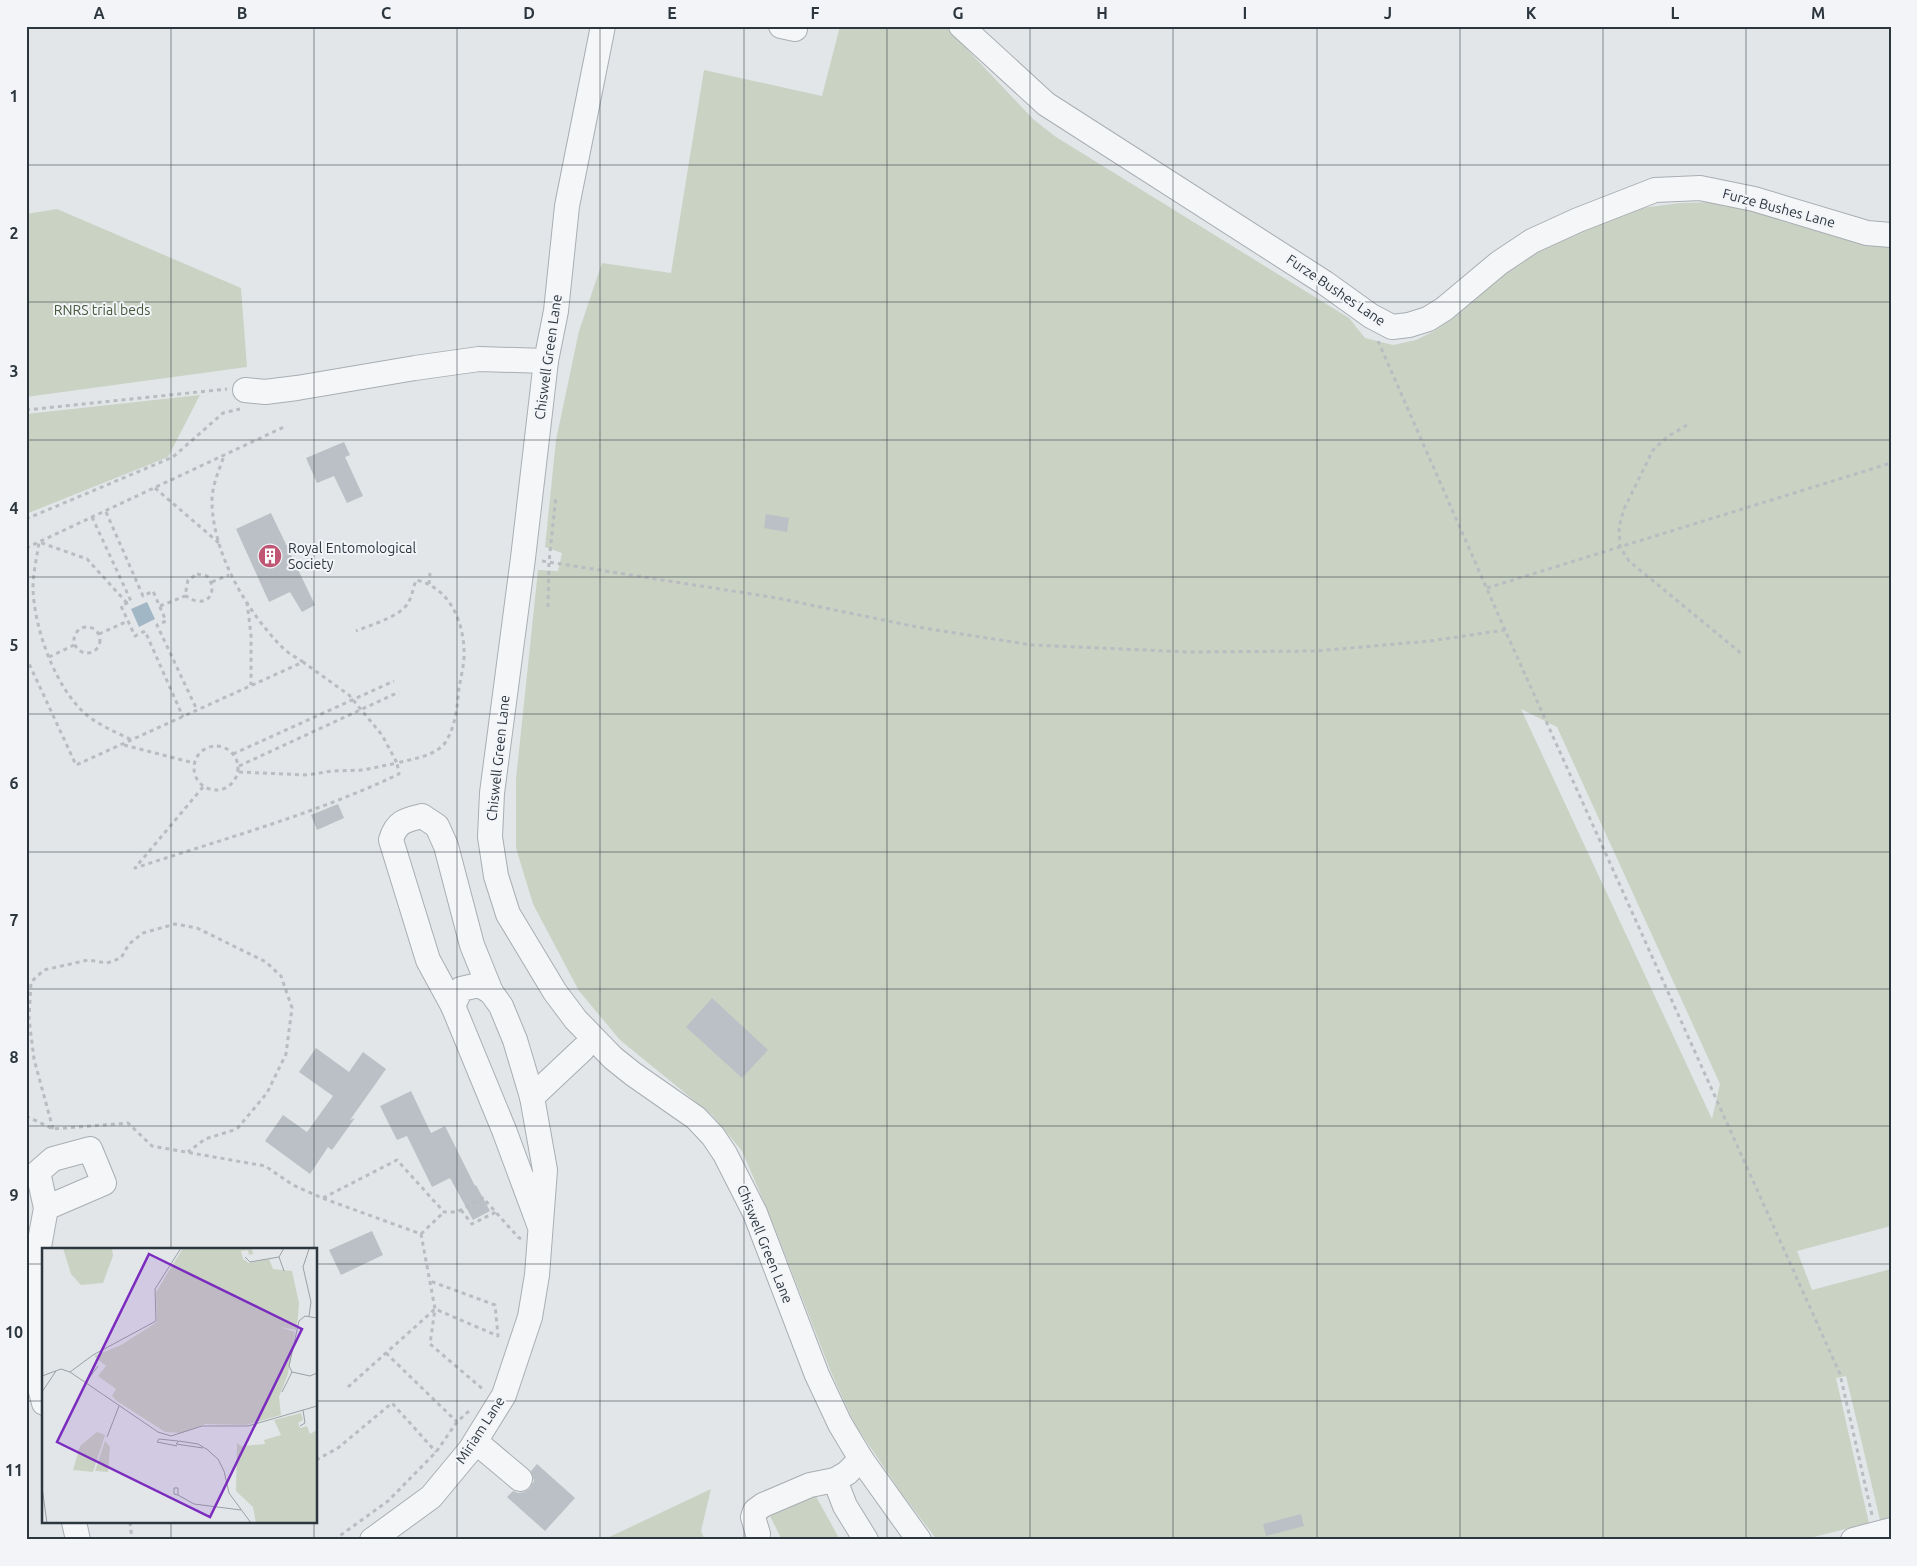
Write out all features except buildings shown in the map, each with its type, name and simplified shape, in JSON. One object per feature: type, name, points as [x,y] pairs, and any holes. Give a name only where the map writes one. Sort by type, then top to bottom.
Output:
[{"type":"street","name":"Chiswell Green Lane","points":[[603,26],[567,206],[556,311],[546,361],[523,558],[492,793],[490,837],[496,876],[508,914],[555,992],[588,1033],[619,1064],[696,1118],[713,1136],[734,1170],[755,1213],[817,1375],[840,1424],[897,1512],[919,1540]]},
{"type":"street","name":"Furze Bushes Lane","points":[[961,26],[1046,104],[1325,282],[1371,316],[1392,327],[1409,325],[1428,319],[1500,263],[1532,241],[1578,220],[1655,190],[1700,188],[1745,197],[1867,233],[1891,235]]},
{"type":"street","points":[[246,399],[265,392],[479,358],[546,361]]},
{"type":"street","name":"Miriam Lane","points":[[372,1540],[431,1498],[476,1442],[504,1395],[528,1324],[537,1275],[545,1170],[532,1096],[515,1040],[472,945],[446,846],[437,826],[422,816],[402,822],[394,829],[390,840],[428,960],[453,1006]]},
{"type":"street","points":[[492,992],[479,985],[461,989],[453,1006],[504,1130],[540,1236]]},
{"type":"street","points":[[532,1096],[583,1049]]},
{"type":"street","points":[[42,1395],[37,1376],[29,1302],[46,1208]]},
{"type":"street","points":[[476,1442],[520,1479]]},
{"type":"street","points":[[758,1534],[753,1517],[755,1511],[763,1505],[810,1485],[835,1480],[847,1473],[861,1459]]},
{"type":"street","points":[[835,1480],[845,1506],[866,1540]]},
{"type":"street","points":[[74,1524],[78,1540]]},
{"type":"street","points":[[1852,1540],[1884,1532]]},
{"type":"path","points":[[1371,316],[1379,346],[1840,1374],[1884,1532]]},
{"type":"path","points":[[26,410],[222,389],[246,399]]},
{"type":"path","points":[[26,519],[173,457],[223,413],[246,399]]},
{"type":"path","points":[[1687,425],[1667,437],[1653,450],[1624,508],[1619,527],[1620,547],[1629,561],[1742,654]]},
{"type":"path","points":[[26,548],[286,426]]},
{"type":"path","points":[[204,787],[135,868],[324,805],[399,774],[396,763],[382,735],[362,709],[353,699],[282,648],[247,602],[232,574],[216,534],[211,502],[216,478],[224,456]]},
{"type":"path","points":[[1487,588],[1891,463]]},
{"type":"path","points":[[155,488],[220,544]]},
{"type":"path","points":[[548,607],[549,562],[556,496]]},
{"type":"path","points":[[106,512],[144,596],[153,591],[160,606],[166,621],[157,625],[197,710]]},
{"type":"path","points":[[92,517],[131,601],[121,606],[135,636],[145,631],[183,717]]},
{"type":"path","points":[[39,542],[87,560],[127,603]]},
{"type":"path","points":[[39,542],[33,587],[37,626],[49,657],[71,699],[88,716],[106,728],[133,740]]},
{"type":"path","points":[[523,558],[777,598],[917,627],[1032,645],[1189,652],[1316,650],[1430,642],[1505,630]]},
{"type":"path","points":[[429,584],[430,573]]},
{"type":"path","points":[[160,606],[185,596],[195,601],[202,601],[209,597],[213,590],[212,582],[207,576],[197,574],[188,580],[185,596]]},
{"type":"path","points":[[212,582],[229,575]]},
{"type":"path","points":[[239,772],[307,775],[332,771],[363,770],[434,752],[444,744],[456,716],[464,651],[460,623],[446,597],[429,584],[416,580],[410,600],[401,612],[356,631]]},
{"type":"path","points":[[247,602],[251,635],[251,685]]},
{"type":"path","points":[[99,634],[128,621]]},
{"type":"path","points":[[82,627],[91,627],[99,634],[99,645],[92,652],[80,652],[74,645],[73,639],[76,632],[82,627]]},
{"type":"path","points":[[49,657],[74,645]]},
{"type":"path","points":[[26,657],[76,765],[303,662]]},
{"type":"path","points":[[234,754],[394,681]]},
{"type":"path","points":[[239,766],[399,692]]},
{"type":"path","points":[[123,744],[194,763]]},
{"type":"path","points":[[211,746],[225,748],[234,754],[239,766],[239,772],[232,785],[219,791],[210,790],[204,787],[194,773],[194,763],[202,751],[211,746]]},
{"type":"path","points":[[53,1129],[34,1059],[30,1019],[31,982],[44,970],[88,960],[107,963],[121,958],[129,944],[143,933],[175,924],[197,928],[266,962],[281,976],[292,1008],[286,1054],[267,1093],[237,1129],[206,1139],[187,1152]]},
{"type":"path","points":[[26,1116],[53,1129],[128,1123],[152,1146],[264,1166],[293,1185],[322,1198],[422,1234]]},
{"type":"path","points":[[322,1198],[397,1160],[444,1212]]},
{"type":"path","points":[[422,1234],[444,1212],[456,1212],[483,1198],[518,1237],[540,1236]]},
{"type":"path","points":[[461,1210],[472,1224],[496,1212]]},
{"type":"path","points":[[422,1234],[435,1309],[430,1344],[488,1394]]},
{"type":"path","points":[[430,1281],[494,1305],[498,1336],[435,1309]]},
{"type":"path","points":[[348,1387],[435,1309]]},
{"type":"path","points":[[386,1353],[457,1422]]},
{"type":"path","points":[[318,1459],[338,1448],[392,1403],[436,1452]]},
{"type":"path","points":[[334,1540],[388,1501],[436,1452],[457,1422],[476,1405]]},
{"type":"path","points":[[130,1524],[132,1540]]},
{"type":"green space","points":[[840,26],[945,26],[1033,119],[1056,137],[1349,318],[1365,338],[1393,345],[1416,340],[1434,331],[1457,315],[1520,261],[1558,239],[1634,209],[1680,203],[1714,202],[1745,208],[1891,246],[1891,1226],[1797,1251],[1812,1290],[1891,1269],[1891,1517],[1880,1520],[1846,1376],[1836,1378],[1869,1523],[1802,1540],[937,1540],[902,1494],[854,1423],[831,1372],[770,1216],[742,1151],[712,1115],[620,1040],[579,991],[533,904],[516,848],[516,779],[538,570],[558,571],[562,553],[545,547],[556,440],[579,331],[602,263],[671,273],[704,70],[822,96]],"holes":[[[1521,709],[1557,727],[1720,1084],[1712,1119]]]},
{"type":"green space","name":"RNRS trial beds","points":[[57,209],[241,288],[247,367],[26,397],[26,214]]},
{"type":"green space","points":[[200,395],[168,457],[26,514],[26,414]]},
{"type":"green space","points":[[711,1489],[701,1531],[705,1540],[603,1540]]},
{"type":"green space","points":[[812,1489],[840,1540],[782,1540],[768,1512]]},
{"type":"water","points":[[147,602],[155,619],[139,627],[131,609]]},
{"type":"place","name":"Royal Entomological Society","points":[[270,556]]}]
